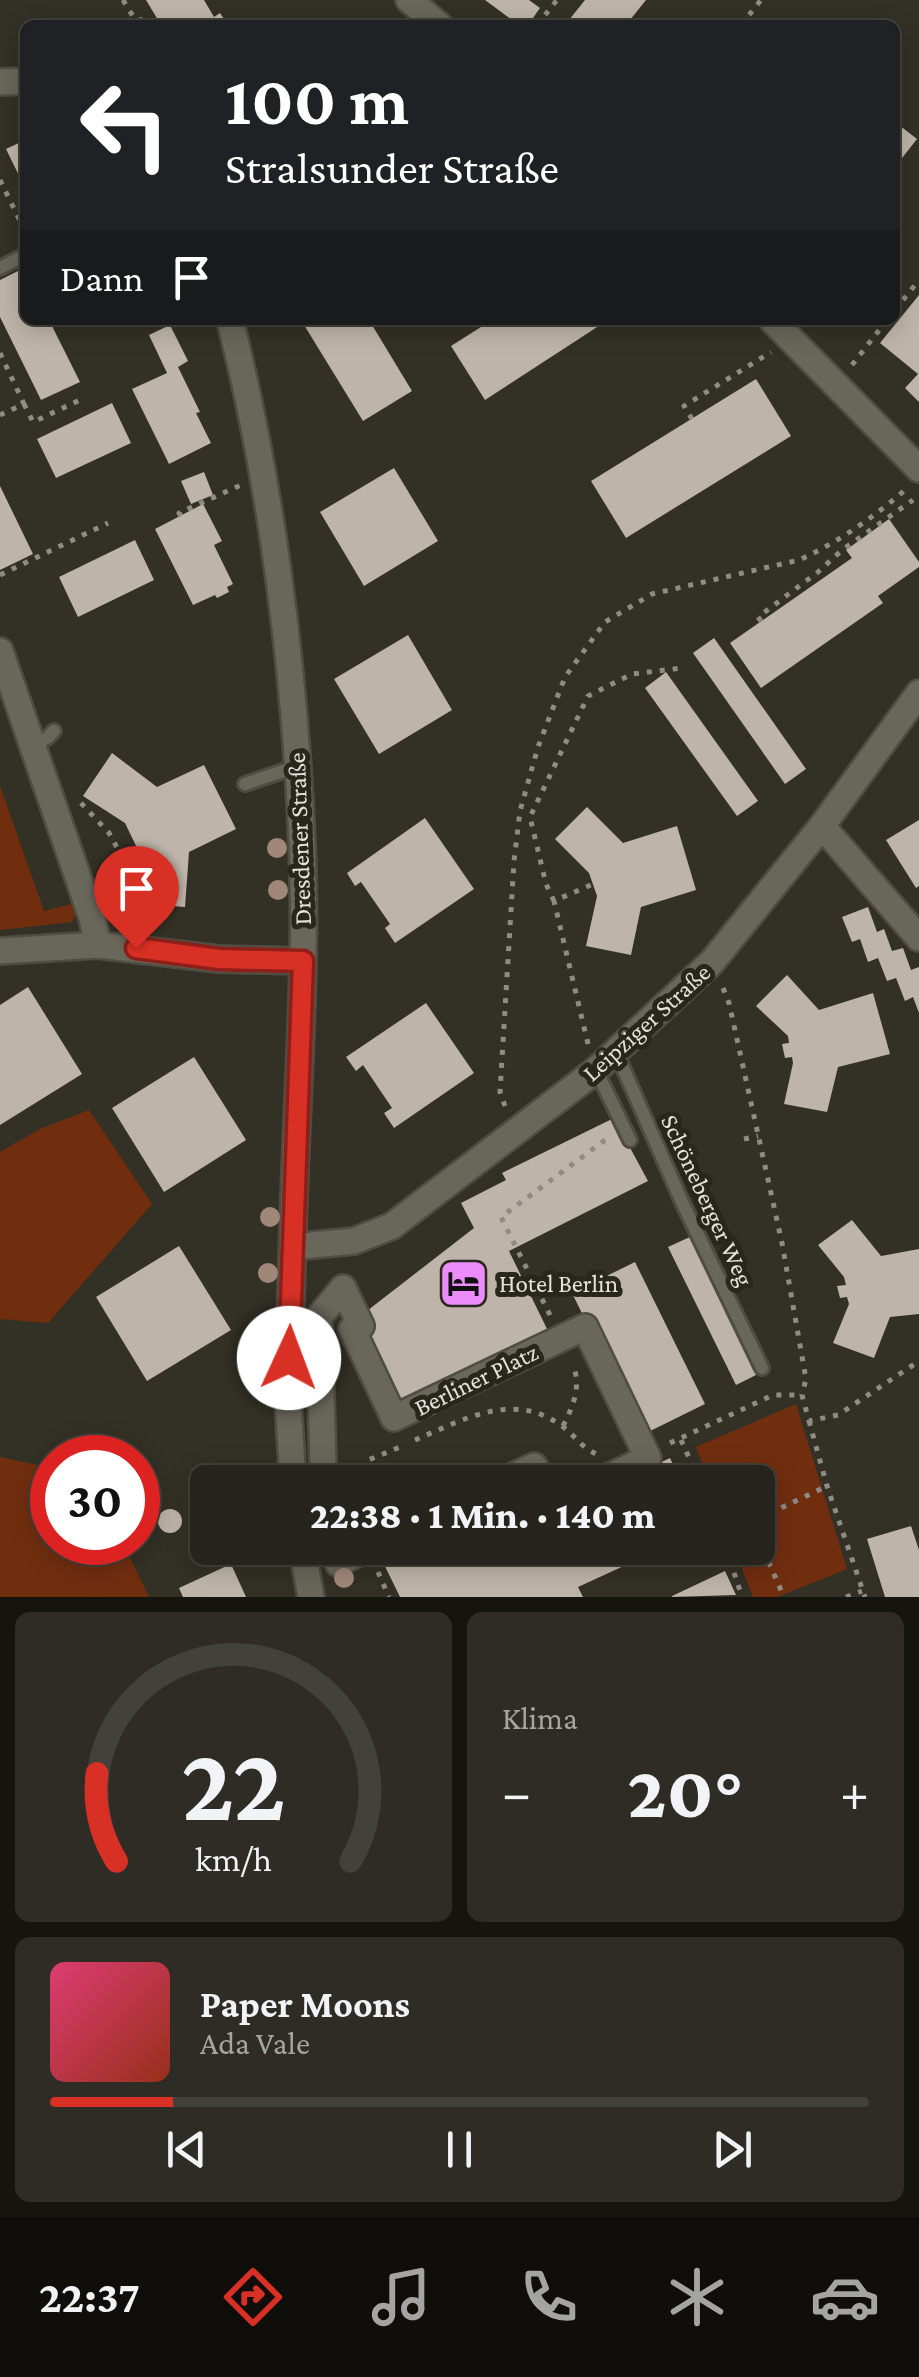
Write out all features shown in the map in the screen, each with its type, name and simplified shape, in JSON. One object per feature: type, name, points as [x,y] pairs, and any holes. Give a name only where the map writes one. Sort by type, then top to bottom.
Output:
[{"type":"street","points":[[410,0],[432,20]]},
{"type":"street","name":"Dresdener Straße","points":[[231,325],[276,564],[298,766],[303,961],[288,1402],[292,1465]]},
{"type":"street","points":[[777,325],[919,469]]},
{"type":"street","points":[[0,652],[44,738],[92,918],[104,945]]},
{"type":"street","name":"Leipziger Straße","points":[[293,1248],[354,1241],[392,1226],[595,1070],[712,962],[822,826],[919,693]]},
{"type":"street","points":[[822,826],[919,938]]},
{"type":"street","points":[[0,951],[104,945],[219,959],[303,961]]},
{"type":"street","name":"Berliner Platz","points":[[323,1465],[320,1317],[344,1288],[360,1326],[352,1329],[394,1418],[585,1326],[646,1454]]},
{"type":"street","points":[[633,1465],[648,1458],[646,1454]]},
{"type":"street","points":[[305,1565],[311,1597]]},
{"type":"lane","points":[[244,784],[298,766]]},
{"type":"lane","name":"Schöneberger Weg","points":[[616,1051],[682,1202],[762,1368]]},
{"type":"lane","points":[[595,1070],[630,1140]]},
{"type":"path","points":[[123,0],[134,18],[142,20]]},
{"type":"path","points":[[541,20],[557,0]]},
{"type":"path","points":[[745,20],[761,0]]},
{"type":"path","points":[[0,180],[20,221]]},
{"type":"path","points":[[900,304],[919,280]]},
{"type":"path","points":[[900,309],[906,310]]},
{"type":"path","points":[[836,385],[883,325]]},
{"type":"path","points":[[692,419],[684,406],[792,340]]},
{"type":"path","points":[[0,354],[32,422],[80,400]]},
{"type":"path","points":[[0,416],[24,404]]},
{"type":"path","points":[[181,516],[179,513],[262,476]]},
{"type":"path","points":[[514,1133],[500,1092],[514,861],[520,811],[538,747],[565,677],[606,622],[652,594],[799,560],[888,505],[919,479]]},
{"type":"path","points":[[761,621],[758,617],[820,575],[867,533],[913,500]]},
{"type":"path","points":[[0,575],[108,523]]},
{"type":"path","points":[[595,1070],[530,817],[588,696],[632,674],[682,668]]},
{"type":"path","points":[[79,800],[110,833],[120,853],[116,910],[104,945]]},
{"type":"path","points":[[554,901],[593,884]]},
{"type":"path","points":[[712,962],[729,1003],[782,1243],[806,1378],[802,1396],[808,1421],[864,1594],[846,1597]]},
{"type":"path","points":[[564,1426],[578,1382],[574,1367],[501,1216],[609,1140],[602,1125]]},
{"type":"path","points":[[744,1139],[758,1136]]},
{"type":"path","points":[[808,1421],[838,1415],[919,1362]]},
{"type":"path","points":[[911,1367],[919,1370]]},
{"type":"path","points":[[365,1465],[366,1461],[482,1412],[512,1408],[564,1426],[594,1454],[627,1460],[773,1395],[802,1396]]},
{"type":"path","points":[[681,1438],[693,1465]]},
{"type":"path","points":[[775,1511],[827,1486]]},
{"type":"path","points":[[732,1565],[742,1597]]},
{"type":"path","points":[[770,1565],[784,1597]]},
{"type":"shaded area","points":[[0,786],[44,911],[72,904],[76,914],[72,922],[0,930]]},
{"type":"shaded area","points":[[89,1110],[152,1204],[48,1323],[0,1319],[0,1152],[40,1129]]},
{"type":"shaded area","points":[[796,1404],[847,1569],[777,1597],[753,1597],[741,1565],[775,1565],[775,1465],[703,1465],[696,1447]]},
{"type":"shaded area","points":[[0,1457],[30,1463],[30,1565],[134,1565],[149,1597],[0,1597]]},
{"type":"building","points":[[146,0],[204,0],[214,17],[220,13],[225,20],[158,20]]},
{"type":"building","points":[[485,0],[529,0],[540,8],[532,20],[512,20]]},
{"type":"building","points":[[585,0],[646,0],[630,20],[569,20]]},
{"type":"building","points":[[900,126],[917,139],[900,161]]},
{"type":"building","points":[[20,142],[20,178],[6,149]]},
{"type":"building","points":[[20,270],[20,325],[52,325],[80,382],[41,400],[0,317],[0,280]]},
{"type":"building","points":[[919,295],[919,402],[905,388],[918,374],[880,343],[895,325],[900,325],[900,318]]},
{"type":"building","points":[[170,325],[188,361],[178,367],[211,443],[169,464],[132,389],[167,373],[149,335]]},
{"type":"building","points":[[304,325],[372,325],[412,391],[363,421]]},
{"type":"building","points":[[484,325],[600,325],[485,400],[451,346]]},
{"type":"building","points":[[756,379],[791,436],[626,538],[591,481]]},
{"type":"building","points":[[112,403],[131,443],[56,478],[37,439]]},
{"type":"building","points":[[394,468],[438,541],[364,586],[320,512]]},
{"type":"building","points":[[204,472],[213,495],[191,504],[181,481]]},
{"type":"building","points":[[0,486],[33,554],[0,570]]},
{"type":"building","points":[[203,504],[222,541],[214,545],[233,584],[227,587],[229,592],[193,605],[155,529]]},
{"type":"building","points":[[889,519],[919,567],[878,596],[883,603],[761,688],[730,643],[852,558],[846,550]]},
{"type":"building","points":[[135,540],[154,580],[78,617],[59,577]]},
{"type":"building","points":[[408,635],[452,710],[379,754],[334,679]]},
{"type":"building","points":[[714,638],[806,769],[785,784],[693,653]]},
{"type":"building","points":[[666,672],[758,801],[737,816],[645,688]]},
{"type":"building","points":[[112,753],[157,787],[204,765],[236,829],[189,852],[185,907],[134,903],[139,852],[125,823],[83,796]]},
{"type":"building","points":[[587,807],[623,843],[677,826],[696,890],[641,907],[631,955],[586,946],[597,896],[589,873],[555,839]]},
{"type":"building","points":[[425,818],[474,889],[395,943],[385,928],[390,924],[361,882],[355,886],[347,873]]},
{"type":"building","points":[[919,820],[919,886],[916,888],[886,840]]},
{"type":"building","points":[[868,907],[877,932],[884,929],[892,951],[903,948],[911,970],[919,967],[919,1013],[913,997],[905,1001],[896,978],[887,981],[878,958],[868,962],[860,939],[852,942],[842,917]]},
{"type":"building","points":[[787,975],[819,1010],[873,993],[890,1054],[838,1067],[827,1112],[784,1104],[793,1063],[792,1057],[785,1058],[782,1044],[789,1043],[788,1036],[756,1006]]},
{"type":"building","points":[[28,987],[82,1074],[0,1125],[0,1005]]},
{"type":"building","points":[[426,1003],[474,1073],[394,1128],[384,1113],[392,1108],[363,1065],[356,1071],[346,1057]]},
{"type":"building","points":[[194,1057],[246,1140],[164,1192],[112,1108]]},
{"type":"building","name":"Hotel Berlin","points":[[614,1118],[648,1181],[509,1251],[549,1333],[399,1406],[361,1335],[363,1314],[474,1228],[461,1203],[506,1180],[502,1173]]},
{"type":"building","points":[[852,1220],[881,1256],[919,1249],[919,1314],[890,1317],[874,1358],[833,1343],[849,1304],[847,1297],[840,1298],[837,1286],[846,1285],[844,1277],[818,1245]]},
{"type":"building","points":[[692,1236],[758,1374],[736,1385],[668,1247]]},
{"type":"building","points":[[179,1246],[231,1330],[147,1381],[96,1297]]},
{"type":"building","points":[[635,1262],[705,1404],[642,1435],[572,1293]]},
{"type":"building","points":[[670,1458],[673,1465],[655,1465]]},
{"type":"building","points":[[166,1510],[174,1510],[181,1517],[181,1525],[174,1532],[166,1532],[160,1526],[160,1516]]},
{"type":"building","points":[[911,1526],[919,1550],[919,1597],[885,1597],[867,1539]]},
{"type":"building","points":[[231,1565],[246,1597],[183,1597],[179,1588]]},
{"type":"building","points":[[384,1565],[626,1565],[578,1587],[583,1597],[400,1597]]},
{"type":"building","points":[[725,1571],[736,1595],[670,1597]]},
{"type":"place","name":"Hotel Berlin","points":[[464,1283]]},
{"type":"route","points":[[136,948],[219,959],[303,961],[289,1358]]}]
